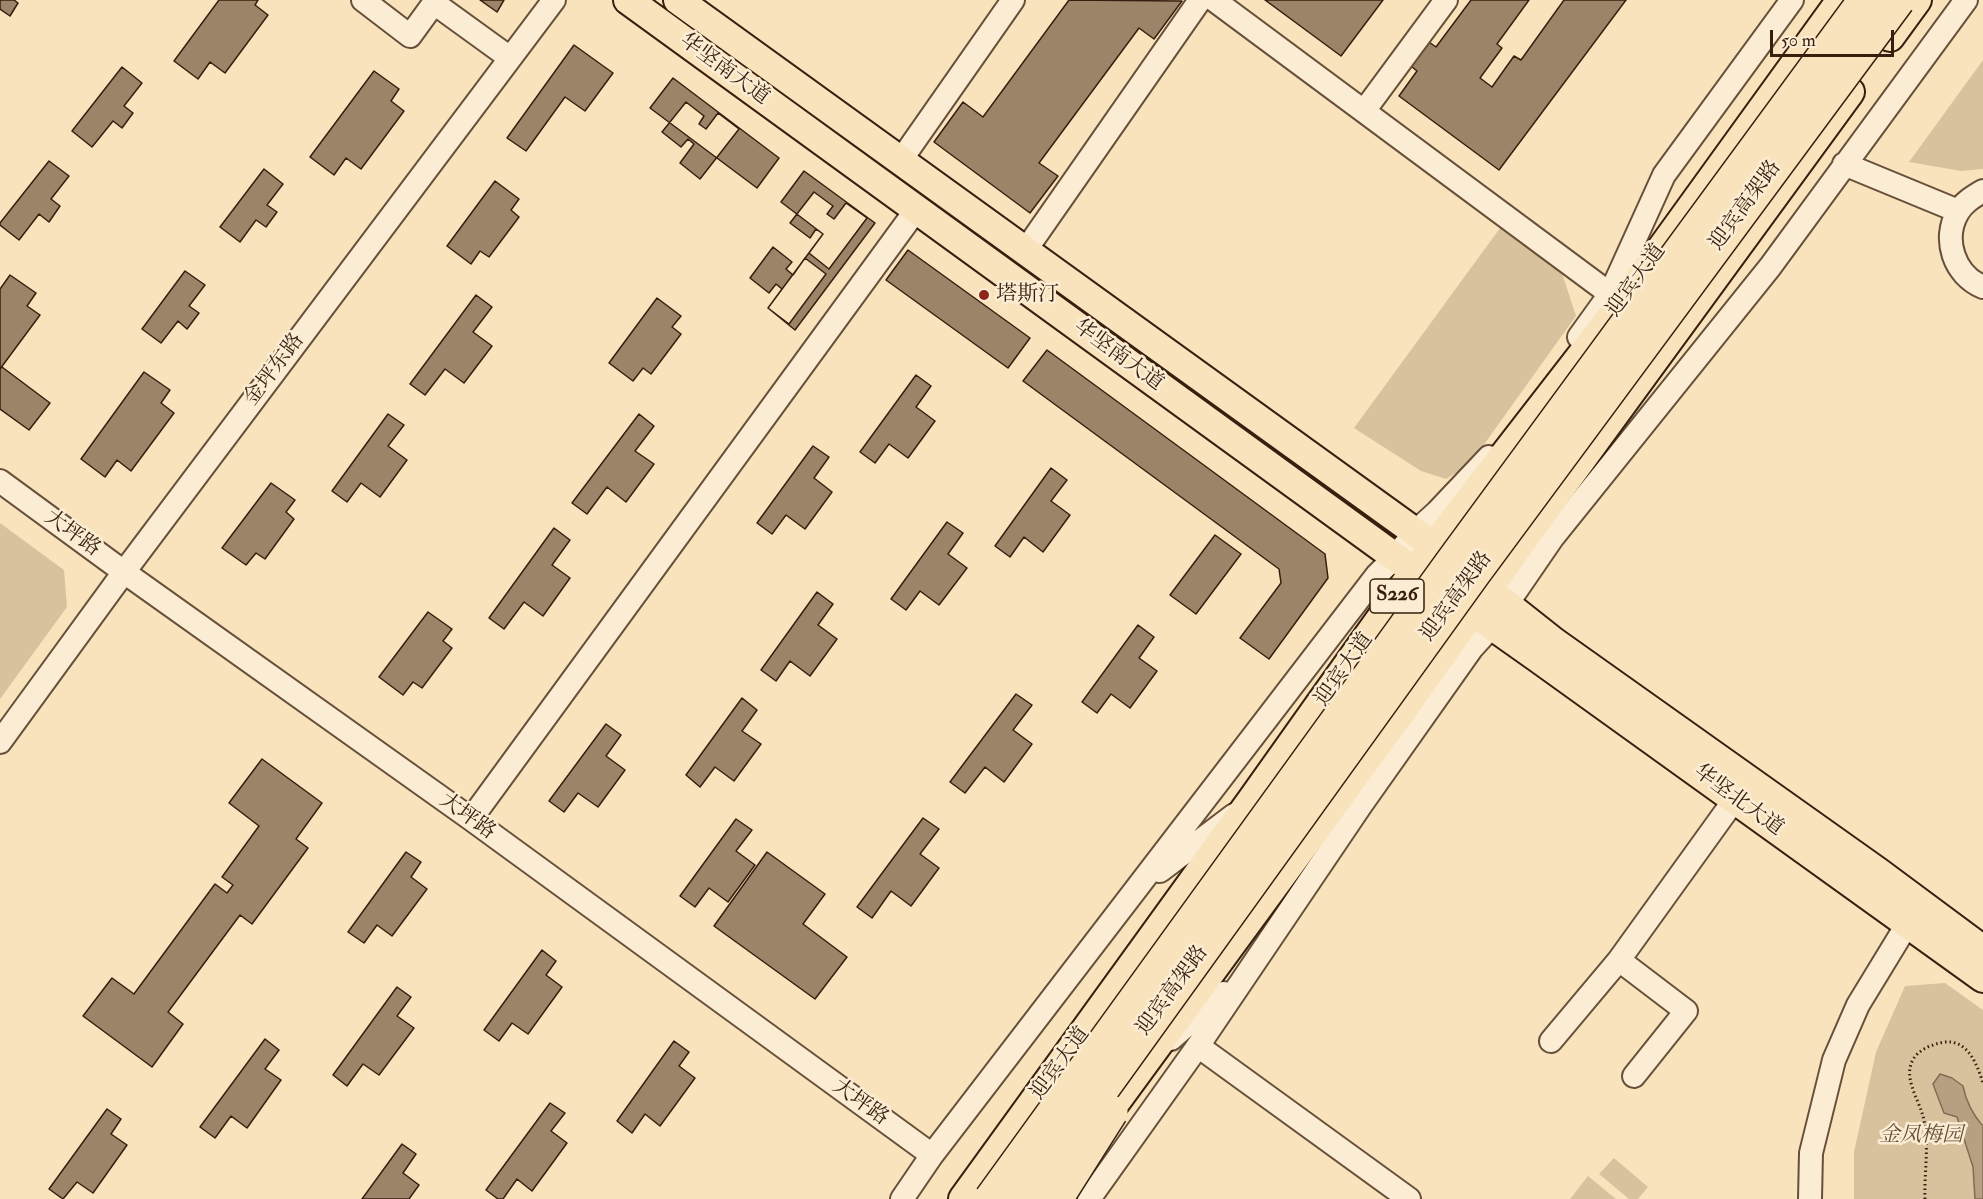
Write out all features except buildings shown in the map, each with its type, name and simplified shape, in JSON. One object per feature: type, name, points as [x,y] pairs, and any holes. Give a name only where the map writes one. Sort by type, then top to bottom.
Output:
[{"type":"highway","name":"迎宾高架路","points":[[991,1199],[1455,558],[1865,0]]},
{"type":"highway","name":"迎宾高架路","points":[[1023,1199],[1474,573],[1898,0]]},
{"type":"highway","points":[[1056,1199],[1279,844]]},
{"type":"main road","name":"华坚南大道","points":[[628,0],[1405,564],[1490,608]]},
{"type":"main road","name":"华坚南大道","points":[[678,0],[1424,539],[1490,608]]},
{"type":"main road","name":"迎宾大道","points":[[963,1199],[1251,801],[1405,564],[1616,298],[1841,0]]},
{"type":"main road","points":[[1046,1199],[1145,1062],[1490,608],[1917,0]]},
{"type":"main road","name":"华坚北大道","points":[[1490,608],[1735,799],[1983,978]]},
{"type":"main road","name":"华坚北大道","points":[[1490,608],[1554,642],[1878,872],[1983,950]]},
{"type":"street","points":[[363,0],[410,36],[434,3],[510,58]]},
{"type":"street","name":"金坪东路","points":[[0,742],[124,572],[554,0]]},
{"type":"street","points":[[901,160],[1013,0]]},
{"type":"street","points":[[1025,251],[1200,0]]},
{"type":"street","points":[[1214,0],[1616,298],[1664,175],[1792,0]]},
{"type":"street","points":[[1364,111],[1446,0]]},
{"type":"street","points":[[1089,1199],[1198,1046],[1375,785],[1472,648],[1490,608],[1553,537],[1770,267],[1966,0]]},
{"type":"street","points":[[1844,164],[1958,212]]},
{"type":"street","points":[[1983,191],[1970,198],[1958,212],[1952,227],[1951,243],[1954,259],[1963,273],[1976,284],[1983,286]]},
{"type":"street","points":[[471,819],[916,210]]},
{"type":"street","name":"大坪路","points":[[0,481],[471,819],[932,1155]]},
{"type":"street","points":[[902,1199],[932,1155],[1377,575],[1405,564]]},
{"type":"street","points":[[1551,1041],[1619,960],[1735,799]]},
{"type":"street","points":[[1135,890],[1251,801]]},
{"type":"street","points":[[1810,1199],[1811,1153],[1834,1060],[1858,1005],[1908,922]]},
{"type":"street","points":[[1619,960],[1686,1011],[1635,1076]]},
{"type":"street","points":[[1145,1062],[1246,973]]},
{"type":"street","points":[[1198,1046],[1409,1199]]},
{"type":"path","points":[[1925,1199],[1927,1133],[1912,1089],[1909,1072],[1913,1058],[1925,1048],[1940,1042],[1952,1041],[1966,1048],[1976,1062],[1983,1083]]},
{"type":"green space","points":[[1983,60],[1983,169],[1961,171],[1909,162]]},
{"type":"green space","points":[[1503,224],[1561,270],[1576,316],[1470,464],[1446,479],[1421,471],[1354,428]]},
{"type":"green space","points":[[0,523],[64,570],[67,607],[0,699]]},
{"type":"green space","name":"金凤梅园","points":[[1945,983],[1983,1010],[1983,1199],[1854,1199],[1854,1152],[1876,1052],[1905,986]]},
{"type":"green space","points":[[1614,1158],[1648,1187],[1638,1199],[1629,1199],[1599,1174]]},
{"type":"green space","points":[[1588,1176],[1616,1199],[1570,1199]]},
{"type":"shaded area","points":[[1940,1074],[1952,1078],[1963,1086],[1970,1108],[1983,1126],[1983,1199],[1975,1199],[1973,1167],[1957,1117],[1944,1113],[1933,1084]]},
{"type":"place","name":"塔斯汀","points":[[984,295]]}]
